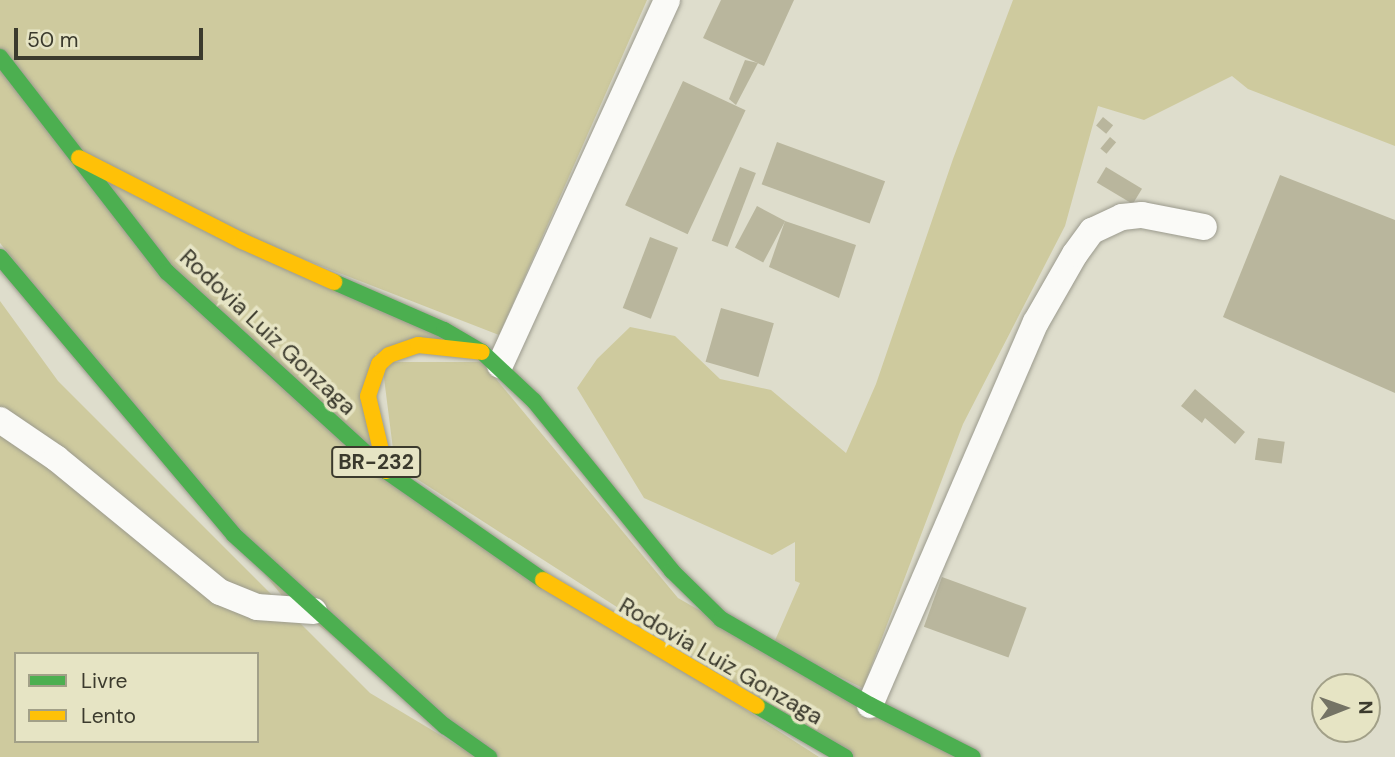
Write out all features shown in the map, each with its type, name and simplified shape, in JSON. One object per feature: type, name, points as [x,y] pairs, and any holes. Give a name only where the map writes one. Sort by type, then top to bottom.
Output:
[{"type":"main road","name":"Rodovia Luiz Gonzaga","points":[[0,57],[167,272],[386,471],[577,604],[845,757]]},
{"type":"main road","points":[[79,158],[242,241],[444,330],[491,358],[693,593],[721,619],[870,705],[973,757]]},
{"type":"main road","points":[[0,257],[234,535],[314,611],[445,726],[489,757]]},
{"type":"main road","points":[[386,471],[368,396],[379,364],[389,355],[418,345],[491,358]]},
{"type":"street","points":[[491,358],[667,0]]},
{"type":"street","points":[[870,705],[1036,322],[1075,254],[1092,231],[1122,217],[1143,215],[1204,227]]},
{"type":"street","points":[[0,420],[57,458],[220,592],[257,607],[314,611]]},
{"type":"shaded area","points":[[0,0],[647,0],[499,335],[262,243],[81,155],[385,478],[819,757],[496,757],[287,602],[0,243]]},
{"type":"shaded area","points":[[1013,0],[1395,0],[1395,146],[1248,89],[1232,76],[1144,120],[1098,106],[1065,226],[963,424],[863,688],[773,645],[800,583],[795,581],[795,542],[772,555],[644,498],[577,388],[597,359],[630,327],[675,336],[720,379],[771,390],[846,453],[876,384],[953,159]]},
{"type":"shaded area","points":[[101,172],[456,344],[375,354],[378,457],[165,263]]},
{"type":"shaded area","points":[[0,301],[58,381],[370,693],[477,757],[0,757]]},
{"type":"shaded area","points":[[382,362],[482,362],[678,598],[956,757],[851,757],[395,465]]},
{"type":"building","points":[[721,0],[794,0],[764,66],[703,38]]},
{"type":"building","points":[[745,60],[758,63],[736,105],[729,99]]},
{"type":"building","points":[[683,81],[746,110],[688,234],[625,205]]},
{"type":"building","points":[[1103,117],[1113,125],[1106,134],[1096,126]]},
{"type":"building","points":[[1110,137],[1116,142],[1106,154],[1100,148]]},
{"type":"building","points":[[777,142],[885,181],[870,224],[762,184]]},
{"type":"building","points":[[740,167],[756,173],[728,247],[712,241]]},
{"type":"building","points":[[1106,167],[1142,189],[1133,204],[1097,182]]},
{"type":"building","points":[[1280,175],[1395,220],[1395,393],[1223,317]]},
{"type":"building","points":[[757,206],[785,221],[763,263],[735,247]]},
{"type":"building","points":[[785,221],[856,245],[839,298],[769,267]]},
{"type":"building","points":[[650,237],[678,248],[651,319],[623,308]]},
{"type":"building","points":[[721,308],[774,323],[758,377],[706,362]]},
{"type":"building","points":[[1195,389],[1245,432],[1235,444],[1205,418],[1202,423],[1181,406]]},
{"type":"building","points":[[1258,438],[1285,442],[1282,464],[1255,460]]},
{"type":"building","points":[[942,577],[1027,608],[1008,658],[924,627]]},
{"type":"traffic: fast","points":[[0,57],[167,272],[386,471],[543,580]]},
{"type":"traffic: fast","points":[[0,257],[234,535],[445,726],[489,757]]},
{"type":"traffic: fast","points":[[334,282],[444,330],[482,352],[534,401],[672,571],[721,619],[870,705],[973,757]]},
{"type":"traffic: fast","points":[[757,706],[845,757]]},
{"type":"traffic: slow","points":[[79,158],[242,241],[334,282]]},
{"type":"traffic: slow","points":[[386,471],[368,396],[379,364],[389,355],[418,345],[482,352]]},
{"type":"traffic: slow","points":[[543,580],[757,706]]}]
